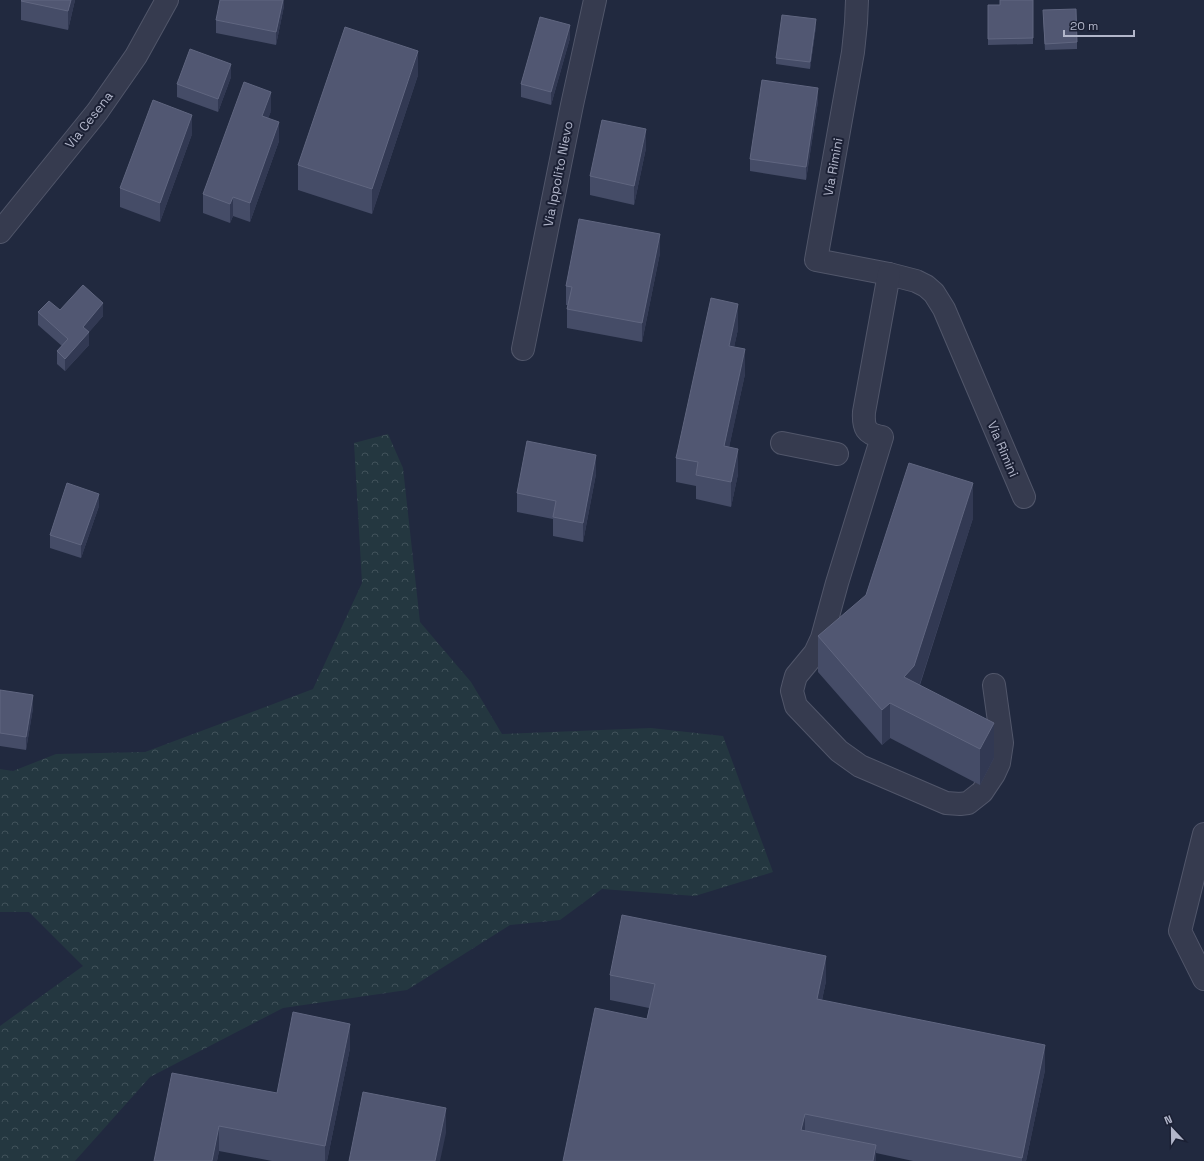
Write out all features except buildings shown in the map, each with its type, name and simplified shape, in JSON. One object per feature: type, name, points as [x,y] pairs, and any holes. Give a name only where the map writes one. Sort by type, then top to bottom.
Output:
[{"type":"street","name":"Via Cesena","points":[[0,232],[98,112],[136,56],[168,0]]},
{"type":"street","name":"Via Ippolito Nievo","points":[[523,349],[570,112],[595,0]]},
{"type":"street","name":"Via Rimini","points":[[857,0],[853,52],[816,260],[889,274],[921,283],[934,294],[941,303],[1024,497]]},
{"type":"street","points":[[889,274],[864,412],[864,421],[874,432],[822,638],[815,653],[796,676],[792,691],[796,706],[830,742],[850,760],[872,772],[946,804],[952,805],[968,803],[975,798],[986,788],[999,763],[1002,743],[994,685]]},
{"type":"street","points":[[782,443],[837,454]]},
{"type":"street","points":[[1204,834],[1180,931],[1204,979]]},
{"type":"green space","points":[[388,434],[403,468],[420,622],[471,682],[502,734],[651,728],[723,736],[773,872],[695,896],[602,889],[560,920],[510,925],[407,990],[283,1008],[150,1077],[75,1161],[0,1161],[0,1026],[83,966],[29,912],[0,912],[0,769],[13,771],[56,754],[145,752],[313,689],[362,583],[354,443]]}]
